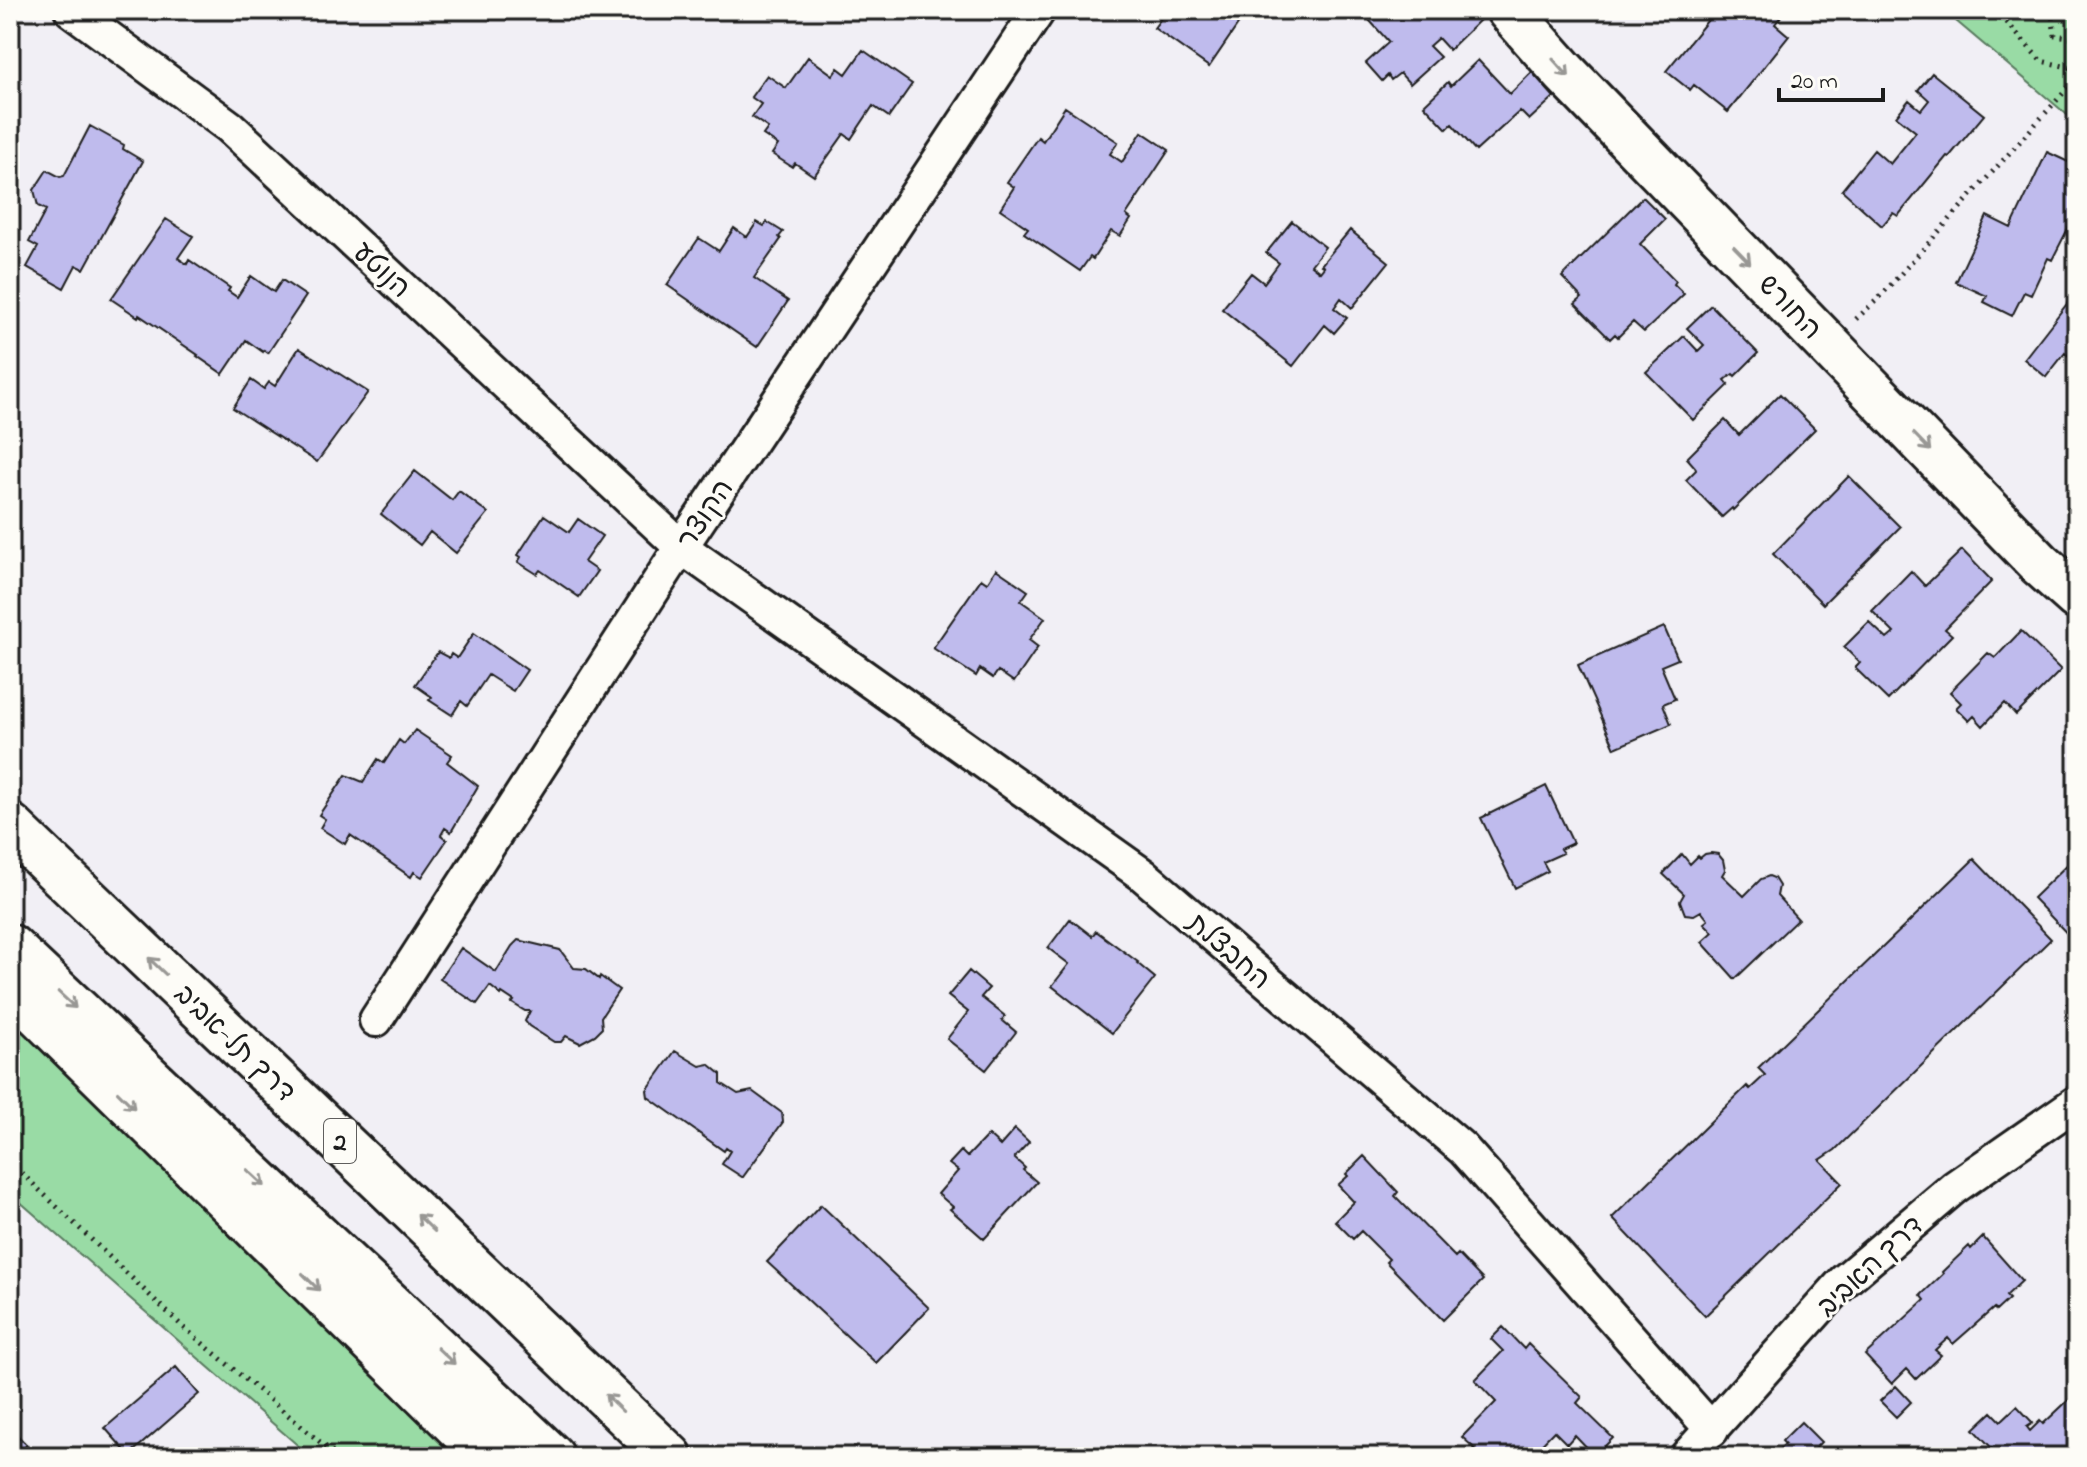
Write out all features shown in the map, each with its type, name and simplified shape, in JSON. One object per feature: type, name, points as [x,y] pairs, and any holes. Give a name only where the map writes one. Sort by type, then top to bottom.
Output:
[{"type":"main road","name":"החורש","points":[[1509,10],[1564,72],[2008,531],[2077,597]]},
{"type":"main road","name":"דרך תל-אביב","points":[[10,826],[670,1457]]},
{"type":"main road","points":[[10,947],[552,1457]]},
{"type":"main road","points":[[10,987],[489,1457]]},
{"type":"street","name":"הנוטע","points":[[71,10],[230,127],[681,547]]},
{"type":"street","name":"הקוצר","points":[[376,1020],[681,547],[1039,10]]},
{"type":"street","name":"החבצלת","points":[[681,547],[1143,875],[1463,1149],[1712,1430]]},
{"type":"street","name":"דרך האביב","points":[[1686,1457],[1844,1281],[1955,1187],[2077,1102]]},
{"type":"path","points":[[1996,10],[2041,61],[2077,69]]},
{"type":"path","points":[[2051,10],[2055,35],[2077,38]]},
{"type":"path","points":[[1879,298],[2077,78]]},
{"type":"path","points":[[10,1162],[182,1326],[338,1457]]},
{"type":"green space","points":[[1943,10],[2077,10],[2077,124],[2065,113]]},
{"type":"green space","points":[[10,1015],[474,1457],[311,1457],[10,1193]]},
{"type":"building","points":[[1167,10],[1248,10],[1209,67],[1154,28]]},
{"type":"building","points":[[1360,10],[1473,10],[1481,19],[1449,50],[1438,38],[1429,46],[1440,57],[1410,84],[1400,73],[1391,80],[1388,75],[1382,81],[1366,63],[1389,42]]},
{"type":"building","points":[[1716,10],[1786,10],[1775,24],[1789,36],[1728,112],[1694,85],[1690,90],[1666,71]]},
{"type":"building","points":[[863,50],[912,84],[889,117],[873,106],[851,139],[844,134],[814,176],[795,163],[792,167],[772,154],[778,145],[763,135],[768,128],[752,117],[761,104],[751,97],[767,75],[786,88],[808,57],[833,75],[838,68],[846,74]]},
{"type":"building","points":[[1478,60],[1510,94],[1532,72],[1554,97],[1529,120],[1520,111],[1476,151],[1452,124],[1447,129],[1424,105],[1448,82],[1451,86]]},
{"type":"building","points":[[1932,73],[1984,115],[1898,216],[1893,213],[1882,226],[1842,190],[1874,150],[1890,164],[1916,132],[1896,116],[1909,100],[1921,110],[1929,100],[1918,90]]},
{"type":"building","points":[[1065,107],[1118,142],[1110,154],[1122,162],[1142,132],[1169,150],[1126,215],[1131,219],[1120,236],[1111,231],[1093,259],[1090,257],[1080,271],[1024,233],[1028,228],[1000,209],[1014,187],[1007,182],[1038,137],[1043,141]]},
{"type":"building","points":[[90,126],[124,145],[123,149],[143,161],[84,269],[76,265],[64,288],[27,267],[38,247],[29,242],[46,210],[38,206],[34,190],[47,170],[64,176]]},
{"type":"building","points":[[2047,152],[2077,166],[2077,211],[2052,260],[2048,258],[2031,295],[2024,292],[2012,316],[1984,302],[1987,296],[1956,282],[1987,216],[2011,228]]},
{"type":"building","points":[[1643,197],[1665,219],[1640,244],[1676,281],[1674,284],[1684,294],[1644,332],[1633,322],[1618,337],[1615,334],[1610,339],[1575,304],[1582,298],[1562,277]]},
{"type":"building","points":[[166,219],[193,236],[178,258],[187,264],[189,260],[230,288],[228,291],[237,297],[251,276],[274,292],[282,280],[306,296],[268,353],[246,340],[223,374],[111,299]]},
{"type":"building","points":[[1292,221],[1325,247],[1311,265],[1320,272],[1324,267],[1321,265],[1350,230],[1389,262],[1352,308],[1341,298],[1334,308],[1347,318],[1334,333],[1325,325],[1293,366],[1222,309],[1251,273],[1264,283],[1279,263],[1266,253]]},
{"type":"building","points":[[757,222],[764,226],[767,222],[783,232],[754,278],[788,301],[757,347],[667,285],[699,238],[719,251],[734,228],[747,237]]},
{"type":"building","points":[[2077,291],[2077,363],[2065,353],[2046,377],[2024,359]]},
{"type":"building","points":[[1711,305],[1758,353],[1735,376],[1733,374],[1725,380],[1729,385],[1693,420],[1646,372],[1684,336],[1698,351],[1704,345],[1687,328]]},
{"type":"building","points":[[299,348],[368,392],[317,462],[233,408],[251,380],[264,389],[269,382],[275,386]]},
{"type":"building","points":[[1780,394],[1815,429],[1733,510],[1722,517],[1686,480],[1696,470],[1687,458],[1725,420],[1739,435]]},
{"type":"building","points":[[415,471],[452,500],[459,491],[488,513],[456,553],[430,532],[420,545],[381,514]]},
{"type":"building","points":[[1849,476],[1900,527],[1823,604],[1773,554]]},
{"type":"building","points":[[544,515],[569,532],[578,519],[602,536],[584,562],[597,571],[579,597],[540,570],[537,574],[518,562],[521,557],[518,555]]},
{"type":"building","points":[[1962,550],[1992,581],[1945,629],[1952,635],[1888,700],[1855,668],[1860,663],[1844,647],[1869,622],[1887,639],[1894,633],[1872,611],[1911,571],[1925,586]]},
{"type":"building","points":[[996,569],[1028,591],[1021,601],[1045,618],[1029,640],[1038,647],[1014,682],[998,671],[993,678],[980,669],[976,676],[933,648],[981,579],[987,583]]},
{"type":"building","points":[[1664,627],[1678,659],[1661,666],[1675,699],[1663,704],[1671,724],[1615,748],[1578,665]]},
{"type":"building","points":[[2021,631],[2061,670],[2016,715],[2005,703],[1983,726],[1974,716],[1969,721],[1956,708],[1961,703],[1950,692],[1988,653],[1995,658]]},
{"type":"building","points":[[474,633],[527,670],[513,691],[488,675],[467,706],[461,701],[452,715],[429,700],[432,697],[415,685],[438,652],[449,658],[451,654],[457,658]]},
{"type":"building","points":[[415,730],[452,755],[447,762],[478,786],[451,832],[445,828],[441,835],[447,840],[422,877],[414,872],[411,877],[350,835],[345,844],[320,828],[325,819],[319,815],[346,775],[363,782],[378,759],[384,763],[399,740],[404,744]]},
{"type":"building","points":[[1546,786],[1573,843],[1560,849],[1563,853],[1543,862],[1548,871],[1515,888],[1481,818]]},
{"type":"building","points":[[1682,854],[1690,864],[1698,856],[1718,854],[1723,860],[1725,870],[1722,875],[1744,896],[1761,879],[1774,878],[1779,886],[1777,896],[1798,919],[1735,979],[1702,942],[1713,932],[1704,923],[1708,920],[1701,911],[1694,915],[1685,914],[1680,901],[1684,894],[1663,874]]},
{"type":"building","points":[[2077,855],[2077,944],[2033,898]]},
{"type":"building","points":[[1974,859],[2051,939],[1835,1150],[1820,1160],[1842,1183],[1705,1316],[1612,1218],[1747,1086],[1750,1089],[1765,1075],[1758,1068]]},
{"type":"building","points":[[1070,919],[1092,936],[1096,931],[1155,978],[1112,1033],[1052,986],[1069,964],[1048,948]]},
{"type":"building","points":[[518,940],[560,950],[574,968],[586,969],[619,990],[601,1017],[602,1028],[595,1035],[580,1043],[566,1036],[561,1042],[554,1042],[525,1021],[530,1011],[512,1003],[514,1001],[490,986],[477,1004],[440,979],[461,948],[496,972]]},
{"type":"building","points":[[969,971],[989,988],[981,997],[1005,1016],[1002,1020],[1016,1032],[986,1070],[947,1039],[968,1012],[948,996]]},
{"type":"building","points":[[675,1051],[700,1066],[709,1064],[721,1074],[721,1083],[738,1094],[752,1091],[782,1113],[783,1122],[743,1177],[722,1164],[730,1151],[726,1148],[724,1151],[648,1097],[647,1090]]},
{"type":"building","points":[[1015,1129],[1029,1142],[1014,1158],[1037,1182],[984,1239],[938,1194],[958,1171],[949,1164],[961,1151],[967,1157],[988,1135],[1000,1146]]},
{"type":"building","points":[[1364,1156],[1398,1192],[1395,1196],[1455,1257],[1458,1254],[1483,1280],[1443,1320],[1386,1262],[1389,1259],[1361,1231],[1353,1239],[1335,1221],[1354,1202],[1338,1185]]},
{"type":"building","points":[[821,1205],[929,1308],[876,1363],[767,1262]]},
{"type":"building","points":[[1983,1237],[2022,1281],[1996,1311],[1994,1308],[1953,1344],[1948,1338],[1935,1350],[1941,1355],[1916,1379],[1907,1369],[1892,1384],[1865,1355],[1925,1300],[1921,1295],[1942,1272]]},
{"type":"building","points":[[1503,1327],[1524,1349],[1528,1344],[1582,1397],[1577,1403],[1613,1438],[1595,1456],[1575,1435],[1567,1444],[1554,1431],[1529,1457],[1491,1457],[1488,1454],[1484,1457],[1462,1437],[1496,1402],[1475,1380],[1503,1351],[1491,1339]]},
{"type":"building","points":[[176,1367],[199,1394],[129,1455],[105,1428]]},
{"type":"building","points":[[1896,1386],[1911,1402],[1896,1417],[1880,1401]]},
{"type":"building","points":[[2074,1395],[2077,1398],[2075,1457],[2000,1457],[1974,1429],[1992,1412],[2001,1421],[2017,1406],[2033,1423],[2027,1427],[2030,1431],[2040,1421],[2043,1424]]},
{"type":"building","points":[[1801,1422],[1821,1442],[1807,1457],[1766,1457],[1785,1444],[1782,1441]]},
{"type":"building","points":[[10,1428],[27,1445],[14,1457],[10,1457]]}]
